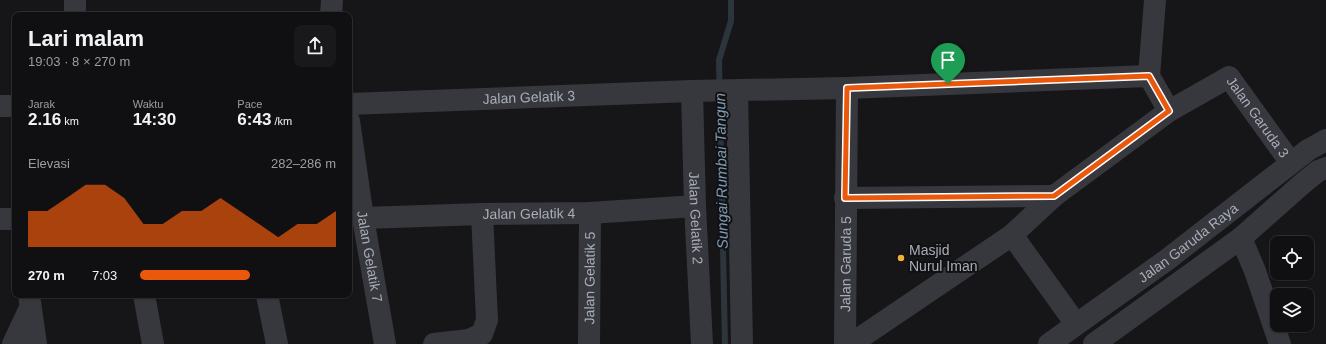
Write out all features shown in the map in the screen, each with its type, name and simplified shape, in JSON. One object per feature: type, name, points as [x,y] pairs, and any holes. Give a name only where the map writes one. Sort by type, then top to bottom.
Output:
[{"type":"street","points":[[75,0],[75,12]]},
{"type":"street","points":[[331,12],[332,0]]},
{"type":"street","points":[[1155,0],[1149,76],[1169,111]]},
{"type":"street","name":"Jalan Gelatik 3","points":[[352,104],[700,91],[847,88],[1149,76]]},
{"type":"street","name":"Jalan Garuda 3","points":[[851,344],[1012,235],[1054,196],[1169,111],[1229,77],[1291,163]]},
{"type":"street","name":"Jalan Garuda 5","points":[[845,344],[847,88]]},
{"type":"street","name":"Jalan Gelatik 2","points":[[700,91],[695,206],[702,344]]},
{"type":"street","points":[[735,91],[742,344]]},
{"type":"street","points":[[0,106],[12,106]]},
{"type":"street","name":"Jalan Garuda Raya","points":[[1049,344],[1075,333],[1291,163],[1308,150],[1326,140]]},
{"type":"street","name":"Jalan Gelatik 7","points":[[352,141],[363,218],[385,344]]},
{"type":"street","name":"Jalan Garuda Raya","points":[[1094,344],[1241,238],[1308,180],[1326,168]]},
{"type":"street","points":[[845,198],[1054,196]]},
{"type":"street","name":"Jalan Gelatik 4","points":[[363,218],[482,214],[590,213],[695,206]]},
{"type":"street","name":"Jalan Gelatik 5","points":[[589,344],[590,213]]},
{"type":"street","points":[[434,344],[469,340],[482,334],[487,320],[482,214]]},
{"type":"street","points":[[0,220],[12,219]]},
{"type":"street","points":[[1012,235],[1075,333]]},
{"type":"street","points":[[1241,238],[1255,271],[1280,344]]},
{"type":"street","points":[[145,298],[153,344]]},
{"type":"street","points":[[268,298],[277,344]]},
{"type":"street","points":[[13,344],[29,302]]},
{"type":"street","points":[[29,302],[36,344]]},
{"type":"waterway","name":"Sungai Rumbai Tangun","points":[[725,344],[719,60],[731,21],[731,0]]},
{"type":"place","name":"Masjid Nurul Iman","points":[[901,258]]},
{"type":"route","points":[[1149,76],[1169,111],[1054,196],[845,198],[847,88],[948,84],[1149,76]]}]
